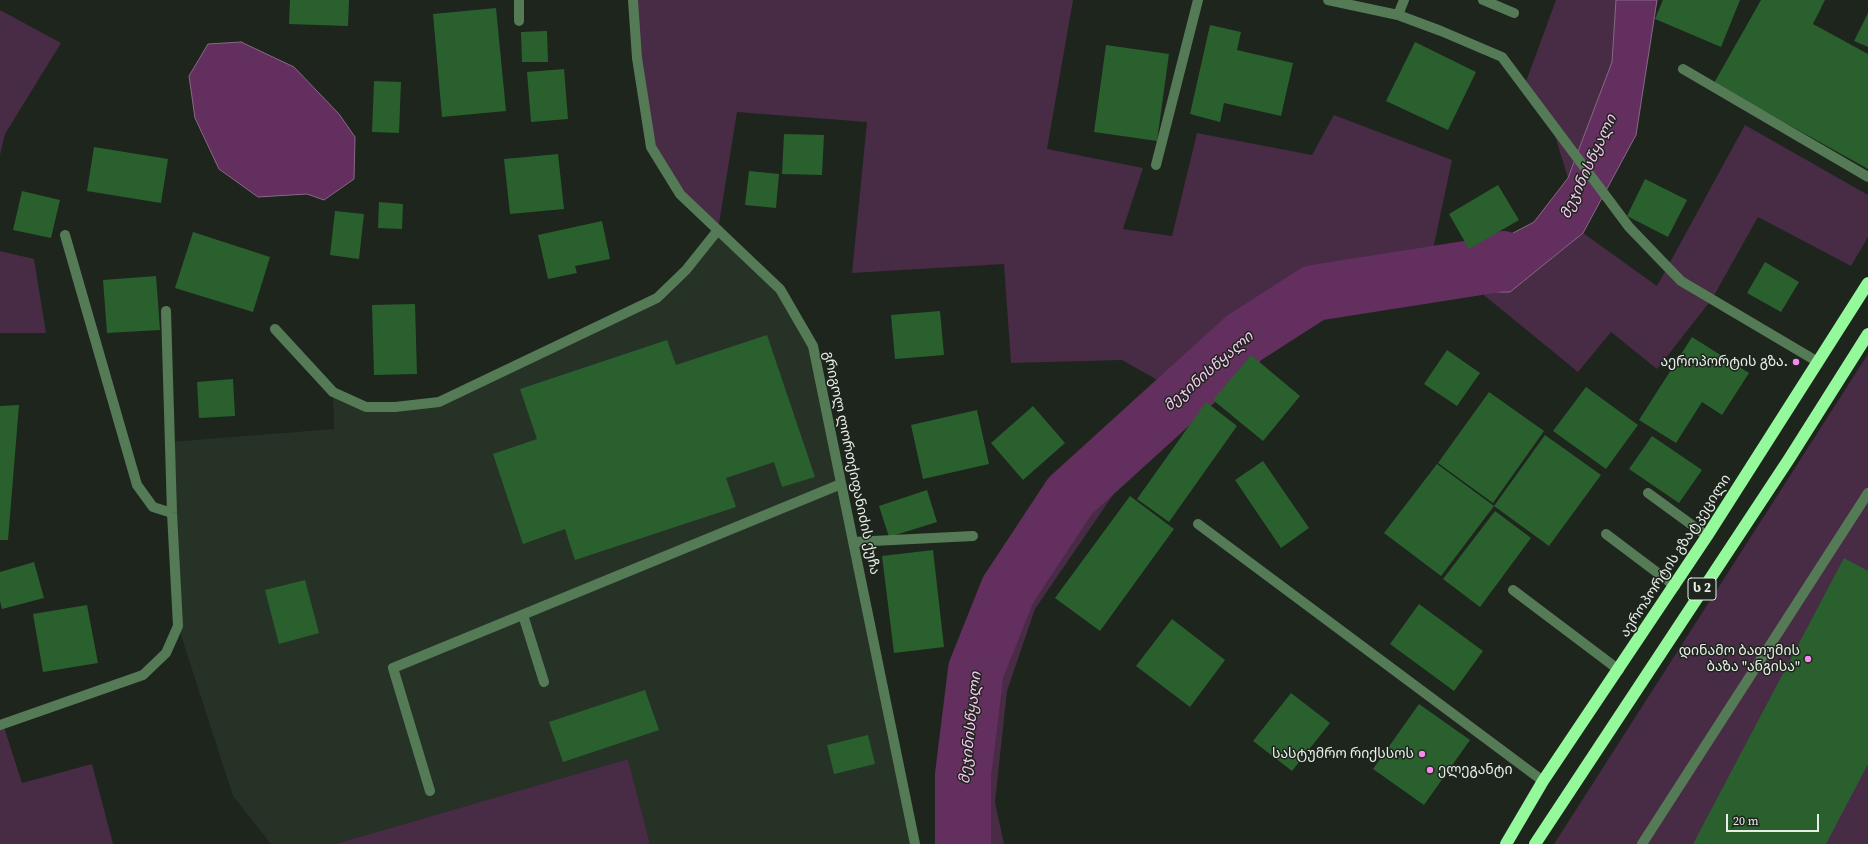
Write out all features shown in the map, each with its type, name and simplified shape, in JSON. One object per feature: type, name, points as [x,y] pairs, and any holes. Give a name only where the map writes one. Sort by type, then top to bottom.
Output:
[{"type":"highway","name":"აეროპორტის გზატკეცილი","points":[[1506,844],[1543,781],[1675,586],[1868,283]]},
{"type":"highway","name":"ს 2","points":[[1535,844],[1789,459],[1868,334]]},
{"type":"street","points":[[519,20],[520,0]]},
{"type":"street","name":"გრიგოლ ლორთქიფანიძის ქუჩა","points":[[633,0],[637,58],[651,147],[680,194],[780,289],[813,346],[915,844]]},
{"type":"street","points":[[1156,165],[1198,0]]},
{"type":"street","points":[[1328,0],[1398,15],[1441,31],[1502,57],[1629,227],[1681,281],[1818,362]]},
{"type":"street","points":[[1398,15],[1404,0]]},
{"type":"street","points":[[1483,0],[1514,13]]},
{"type":"street","points":[[1683,69],[1868,177]]},
{"type":"street","points":[[275,329],[333,392],[366,407],[395,407],[439,402],[657,298],[686,270],[718,230]]},
{"type":"street","points":[[65,234],[137,485],[153,506],[172,512]]},
{"type":"street","points":[[0,725],[143,675],[166,653],[178,626],[172,512],[166,311]]},
{"type":"street","points":[[430,791],[393,668],[841,484]]},
{"type":"street","points":[[1648,493],[1707,536]]},
{"type":"street","points":[[1642,844],[1868,493]]},
{"type":"street","points":[[1198,524],[1543,781]]},
{"type":"street","points":[[1606,534],[1675,586]]},
{"type":"street","points":[[853,542],[972,536]]},
{"type":"street","points":[[1513,590],[1619,670]]},
{"type":"street","points":[[523,615],[544,682]]},
{"type":"shaded area","points":[[633,0],[1073,0],[1047,149],[1143,168],[1123,229],[1172,236],[1197,133],[1312,155],[1334,115],[1452,160],[1424,292],[1314,293],[1244,338],[1182,394],[1122,360],[1011,363],[1004,264],[852,273],[867,122],[737,112],[718,230],[680,194],[651,147]]},
{"type":"shaded area","points":[[1556,0],[1616,0],[1612,62],[1568,178],[1551,123],[1524,87]]},
{"type":"shaded area","points":[[0,10],[61,43],[5,134],[0,155]]},
{"type":"shaded area","points":[[1745,125],[1868,195],[1868,237],[1851,266],[1758,217],[1712,299],[1657,369],[1611,332],[1578,372],[1480,292],[1510,292],[1583,233],[1657,286]]},
{"type":"shaded area","points":[[718,230],[780,289],[813,346],[915,844],[650,844],[628,759],[335,844],[271,844],[233,796],[178,626],[170,442],[334,429],[333,392],[366,407],[439,402],[657,298]]},
{"type":"shaded area","points":[[0,251],[34,259],[46,333],[0,333]]},
{"type":"shaded area","points":[[1868,354],[1868,844],[1554,844]]},
{"type":"shaded area","points":[[1182,394],[1035,609],[1007,691],[995,802],[1004,844],[963,844],[963,775],[976,670],[1008,590],[1070,496]]},
{"type":"shaded area","points":[[3,724],[22,783],[92,764],[113,844],[0,844],[0,725]]},
{"type":"shaded area","points":[[628,759],[650,844],[335,844]]},
{"type":"water","points":[[1616,0],[1657,0],[1636,135],[1583,233],[1510,292],[1424,292],[1431,258],[1477,252],[1534,222],[1568,178],[1612,62]]},
{"type":"water","points":[[241,42],[294,67],[339,114],[355,137],[354,179],[324,200],[307,194],[258,197],[219,169],[195,118],[189,76],[208,44]]},
{"type":"building","points":[[290,0],[349,0],[348,26],[289,24]]},
{"type":"building","points":[[1663,0],[1740,0],[1721,47],[1655,19]]},
{"type":"building","points":[[1761,0],[1825,0],[1813,24],[1868,54],[1868,169],[1714,83]]},
{"type":"building","points":[[496,8],[506,111],[442,117],[433,14]]},
{"type":"building","points":[[1868,13],[1868,47],[1854,41]]},
{"type":"building","points":[[1210,25],[1241,32],[1237,50],[1293,63],[1281,116],[1224,103],[1220,122],[1190,114]]},
{"type":"building","points":[[547,31],[548,62],[522,62],[521,32]]},
{"type":"building","points":[[1415,42],[1476,72],[1448,130],[1386,101]]},
{"type":"building","points":[[1106,45],[1169,54],[1157,141],[1094,132]]},
{"type":"building","points":[[564,69],[568,119],[531,122],[527,72]]},
{"type":"building","points":[[374,81],[401,82],[399,133],[372,132]]},
{"type":"building","points":[[784,134],[824,135],[822,175],[782,174]]},
{"type":"building","points":[[94,147],[168,159],[161,203],[87,191]]},
{"type":"building","points":[[558,154],[564,209],[510,214],[504,159]]},
{"type":"building","points":[[749,171],[779,174],[776,208],[745,205]]},
{"type":"building","points":[[1645,179],[1687,200],[1668,237],[1627,216]]},
{"type":"building","points":[[1498,185],[1519,220],[1469,249],[1449,214]]},
{"type":"building","points":[[22,191],[60,200],[51,238],[13,230]]},
{"type":"building","points":[[379,202],[403,204],[402,229],[378,228]]},
{"type":"building","points":[[335,211],[364,214],[359,259],[330,255]]},
{"type":"building","points":[[602,221],[610,259],[575,266],[577,273],[548,279],[538,235]]},
{"type":"building","points":[[193,232],[270,257],[253,312],[175,288]]},
{"type":"building","points":[[1765,262],[1799,282],[1781,312],[1747,293]]},
{"type":"building","points":[[156,276],[160,330],[107,333],[103,280]]},
{"type":"building","points":[[415,304],[417,374],[374,375],[372,305]]},
{"type":"building","points":[[940,311],[944,355],[895,359],[891,315]]},
{"type":"building","points":[[767,335],[815,477],[782,487],[774,462],[726,478],[736,507],[575,560],[565,529],[523,544],[493,454],[537,439],[520,389],[667,340],[676,365]]},
{"type":"building","points":[[1692,337],[1749,373],[1722,415],[1702,402],[1676,443],[1639,420]]},
{"type":"building","points":[[1447,350],[1480,373],[1457,406],[1424,384]]},
{"type":"building","points":[[1251,355],[1300,396],[1263,441],[1213,400]]},
{"type":"building","points":[[233,379],[235,416],[199,418],[197,382]]},
{"type":"building","points":[[1586,387],[1638,425],[1606,469],[1553,431]]},
{"type":"building","points":[[1489,392],[1544,431],[1493,503],[1438,463]]},
{"type":"building","points":[[1206,402],[1237,426],[1169,522],[1137,499]]},
{"type":"building","points":[[19,405],[8,540],[0,540],[0,406]]},
{"type":"building","points":[[1033,406],[1065,443],[1023,480],[991,443]]},
{"type":"building","points":[[977,410],[989,464],[923,479],[911,425]]},
{"type":"building","points":[[1545,435],[1601,475],[1549,546],[1494,506]]},
{"type":"building","points":[[1652,436],[1702,470],[1679,503],[1629,469]]},
{"type":"building","points":[[1263,461],[1309,528],[1281,548],[1235,480]]},
{"type":"building","points":[[1437,464],[1494,506],[1441,576],[1384,533]]},
{"type":"building","points":[[927,490],[937,522],[889,537],[879,506]]},
{"type":"building","points":[[1130,496],[1174,529],[1100,631],[1055,598]]},
{"type":"building","points":[[1495,511],[1531,538],[1480,607],[1443,579]]},
{"type":"building","points":[[933,550],[944,647],[894,653],[882,556]]},
{"type":"building","points":[[1844,558],[1868,571],[1868,764],[1826,844],[1693,844]]},
{"type":"building","points":[[34,562],[44,598],[2,609],[0,601],[0,572]]},
{"type":"building","points":[[305,580],[319,633],[279,644],[265,590]]},
{"type":"building","points":[[1419,604],[1483,651],[1454,691],[1390,644]]},
{"type":"building","points":[[87,605],[98,663],[43,672],[33,614]]},
{"type":"building","points":[[1172,619],[1225,660],[1190,707],[1136,666]]},
{"type":"building","points":[[645,690],[659,730],[563,762],[549,722]]},
{"type":"building","points":[[1291,693],[1330,723],[1292,771],[1253,741]]},
{"type":"building","name":"სასტუმრო რიქსსოს","points":[[1419,704],[1470,740],[1424,805],[1373,769]]},
{"type":"building","points":[[868,735],[875,764],[834,774],[827,745]]},
{"type":"waterway","name":"მეჯინისწყალი","points":[[963,844],[963,775],[976,670],[1008,590],[1070,496],[1244,338],[1314,293],[1492,265],[1503,259]]},
{"type":"place","name":"აეროპორტის გზა.","points":[[1796,362]]},
{"type":"place","name":"დინამო ბათუმის ბაზა \"ანგისა\"","points":[[1808,659]]},
{"type":"place","name":"სასტუმრო რიქსსოს","points":[[1422,754]]},
{"type":"place","name":"ელეგანტი","points":[[1430,770]]}]
